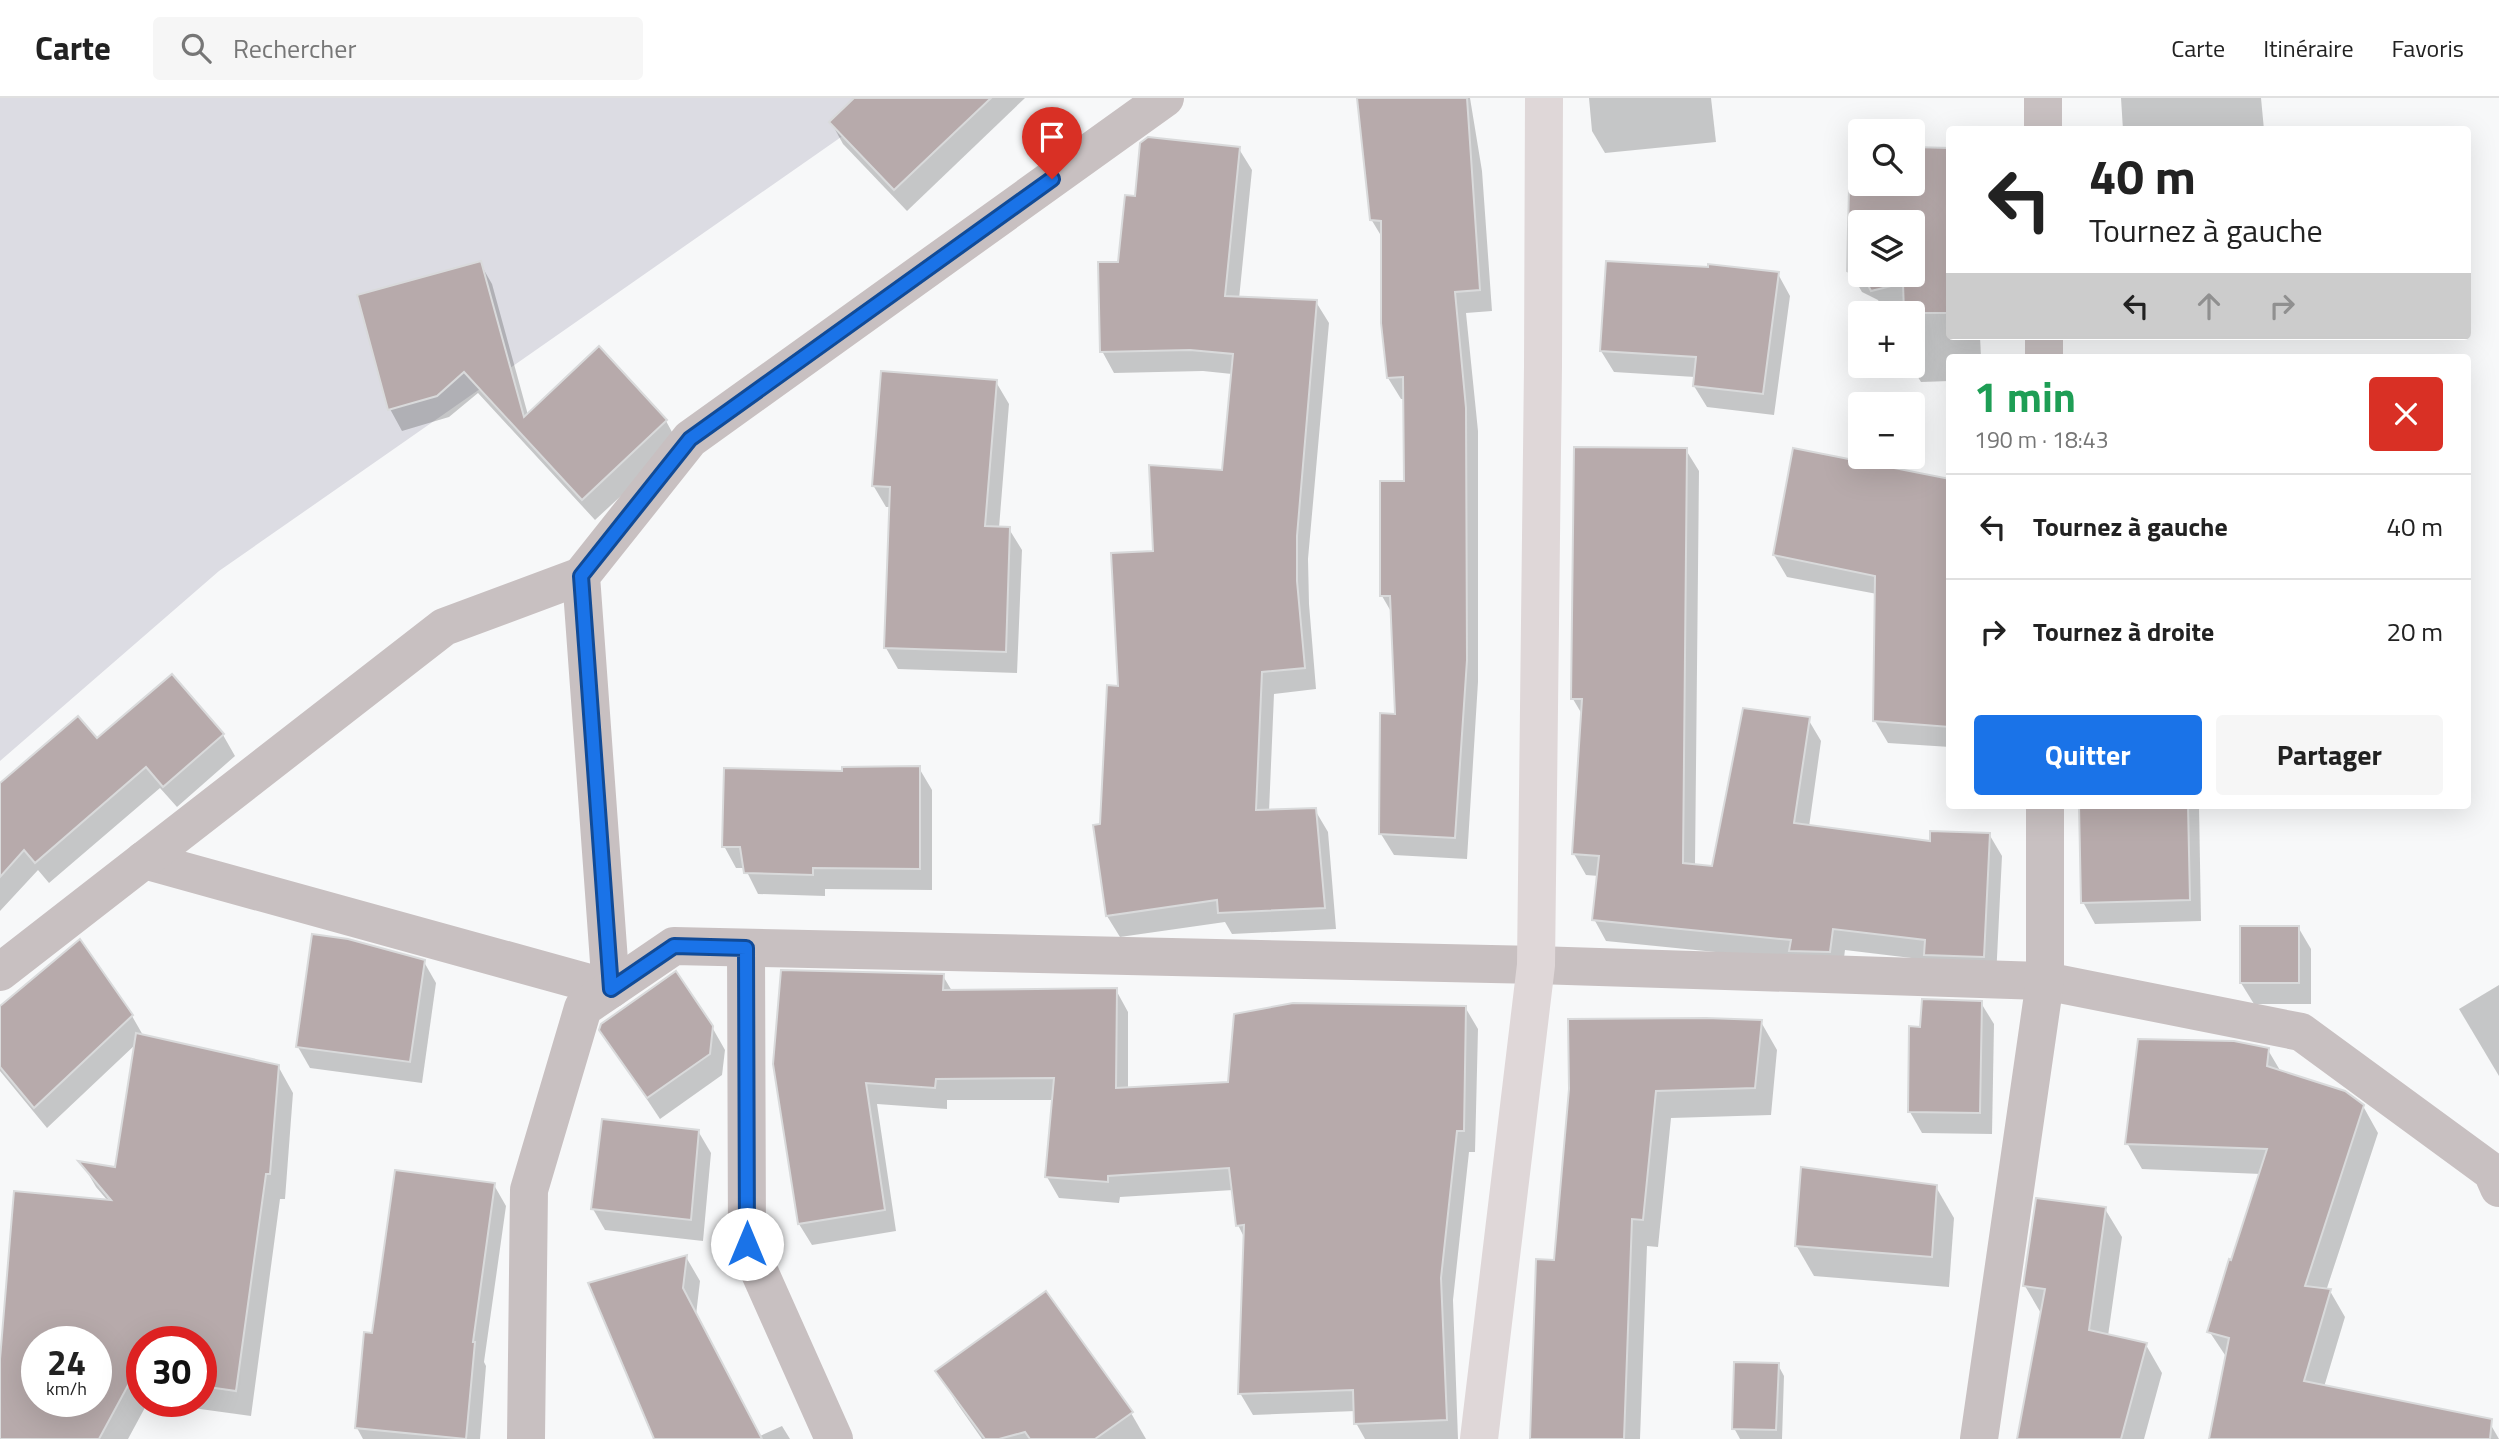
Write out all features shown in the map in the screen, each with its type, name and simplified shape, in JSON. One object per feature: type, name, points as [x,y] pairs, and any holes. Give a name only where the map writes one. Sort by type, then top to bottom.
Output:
[{"type":"main road","points":[[1479,1439],[1536,965],[1544,98]]},
{"type":"street","points":[[0,972],[444,627],[581,576],[690,439],[1165,98]]},
{"type":"street","points":[[2043,98],[2043,126]]},
{"type":"street","points":[[581,576],[611,989]]},
{"type":"street","points":[[1979,1439],[2045,981],[2045,809]]},
{"type":"street","points":[[144,860],[611,989]]},
{"type":"street","points":[[526,1439],[529,1190],[583,1008],[674,946],[1536,965],[2045,981],[2301,1032],[2492,1171],[2499,1188]]},
{"type":"street","points":[[746,948],[747,1244],[834,1439]]},
{"type":"shaded area","points":[[0,98],[897,98],[219,571],[0,761]]},
{"type":"building","points":[[854,98],[991,98],[894,190],[829,122]]},
{"type":"building","points":[[1357,98],[1467,98],[1480,290],[1455,292],[1466,408],[1467,660],[1455,838],[1379,834],[1380,713],[1395,714],[1390,596],[1380,596],[1380,481],[1404,481],[1403,377],[1387,378],[1381,323],[1381,221],[1370,220]]},
{"type":"building","points":[[1148,137],[1240,147],[1225,296],[1317,300],[1297,536],[1297,581],[1305,668],[1262,672],[1256,810],[1316,808],[1325,908],[1218,913],[1217,900],[1106,916],[1093,825],[1100,824],[1107,685],[1118,686],[1111,553],[1153,551],[1149,465],[1222,470],[1233,354],[1190,350],[1100,352],[1098,262],[1118,262],[1125,195],[1135,196],[1140,143]]},
{"type":"building","points":[[1925,147],[1946,148],[1946,313],[1925,313],[1925,301],[1904,301],[1903,287],[1925,287],[1925,210],[1848,210],[1849,196],[1925,196]]},
{"type":"building","points":[[481,261],[524,417],[599,346],[667,420],[582,500],[464,372],[437,396],[388,410],[357,295]]},
{"type":"building","points":[[1606,261],[1708,267],[1708,264],[1779,272],[1763,394],[1693,386],[1696,357],[1600,351]]},
{"type":"building","points":[[1869,287],[1887,287],[1871,291]]},
{"type":"building","points":[[881,371],[997,380],[985,526],[1010,527],[1006,652],[884,648],[890,487],[872,486]]},
{"type":"building","points":[[1574,447],[1687,448],[1683,863],[1712,866],[1743,708],[1810,717],[1794,823],[1930,841],[1930,831],[1990,833],[1984,957],[1924,955],[1925,940],[1833,929],[1830,952],[1789,951],[1791,940],[1592,920],[1599,856],[1572,854],[1582,699],[1571,699]]},
{"type":"building","points":[[1793,448],[1848,459],[1848,469],[1899,469],[1946,478],[1946,727],[1873,721],[1875,576],[1773,555]]},
{"type":"building","points":[[172,674],[224,734],[163,787],[146,767],[35,863],[24,850],[0,877],[0,783],[78,716],[97,738]]},
{"type":"building","points":[[920,766],[920,869],[813,868],[813,875],[744,873],[740,847],[722,847],[724,768],[842,771],[842,767]]},
{"type":"building","points":[[2079,809],[2188,809],[2190,900],[2081,903]]},
{"type":"building","points":[[2240,926],[2299,926],[2299,983],[2240,983]]},
{"type":"building","points":[[312,934],[348,939],[425,960],[410,1062],[296,1047]]},
{"type":"building","points":[[80,939],[133,1015],[34,1108],[0,1067],[0,1006]]},
{"type":"building","points":[[781,970],[944,974],[943,990],[1117,988],[1116,1088],[1228,1082],[1234,1014],[1293,1003],[1466,1006],[1464,1131],[1457,1131],[1441,1278],[1447,1420],[1354,1424],[1353,1390],[1238,1394],[1244,1225],[1236,1226],[1229,1168],[1108,1176],[1108,1182],[1045,1177],[1054,1078],[936,1079],[935,1088],[866,1083],[885,1210],[798,1224],[773,1064]]},
{"type":"building","points":[[676,971],[713,1026],[710,1054],[647,1098],[599,1030],[601,1024]]},
{"type":"building","points":[[1922,999],[1982,1001],[1980,1113],[1908,1112],[1909,1026],[1920,1027]]},
{"type":"building","points":[[1568,1019],[1762,1020],[1755,1088],[1656,1091],[1643,1220],[1632,1219],[1624,1439],[1530,1439],[1536,1259],[1554,1260],[1569,1089]]},
{"type":"building","points":[[136,1033],[279,1065],[270,1174],[266,1174],[236,1391],[217,1388],[217,1326],[126,1326],[126,1389],[112,1415],[112,1326],[21,1326],[21,1417],[111,1417],[99,1439],[0,1439],[0,1359],[14,1191],[111,1200],[78,1161],[115,1167]]},
{"type":"building","points":[[2138,1039],[2234,1041],[2269,1048],[2267,1066],[2345,1091],[2364,1105],[2305,1286],[2331,1289],[2304,1381],[2492,1419],[2490,1439],[2209,1439],[2229,1338],[2207,1332],[2267,1149],[2125,1144]]},
{"type":"building","points":[[602,1119],[699,1130],[691,1220],[591,1209]]},
{"type":"building","points":[[1801,1167],[1937,1185],[1932,1257],[1795,1246]]},
{"type":"building","points":[[395,1170],[495,1183],[473,1342],[466,1439],[355,1428],[364,1332],[372,1333]]},
{"type":"building","points":[[2036,1198],[2106,1207],[2089,1330],[2147,1343],[2121,1439],[2017,1439],[2045,1289],[2023,1286]]},
{"type":"building","points":[[687,1255],[683,1288],[762,1439],[654,1439],[588,1283]]},
{"type":"building","points":[[1046,1291],[1133,1412],[1095,1439],[1030,1439],[1025,1432],[999,1439],[985,1439],[935,1371]]},
{"type":"building","points":[[1734,1362],[1779,1363],[1776,1430],[1732,1429]]},
{"type":"route","points":[[747,1244],[746,948],[674,946],[611,989],[581,576],[690,439],[1052,179]]}]
